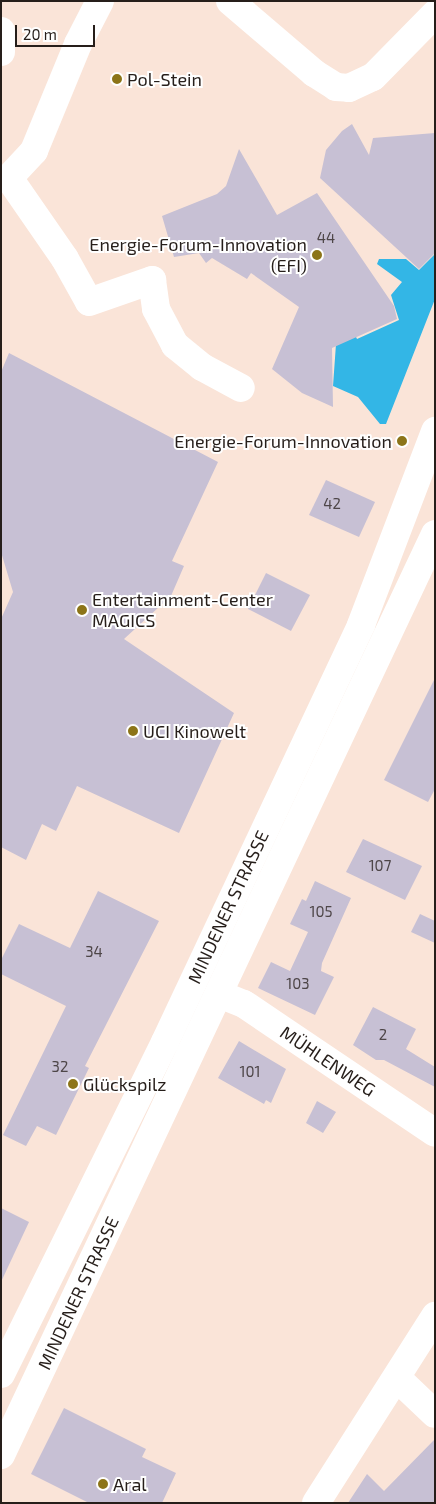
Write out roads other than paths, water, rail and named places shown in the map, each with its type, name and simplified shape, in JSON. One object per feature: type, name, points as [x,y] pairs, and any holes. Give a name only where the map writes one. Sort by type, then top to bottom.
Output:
[{"type":"street","points":[[100,1],[78,44],[34,151],[8,178],[65,259],[89,302],[152,280],[156,309],[175,345],[202,367],[241,388]]},
{"type":"street","points":[[230,1],[314,73],[336,87],[349,88],[373,77],[435,14]]},
{"type":"street","points":[[1,31],[1,52]]},
{"type":"street","name":"MINDENER STRASSE","points":[[1,1374],[165,1042],[360,625],[435,431]]},
{"type":"street","name":"MINDENER STRASSE","points":[[1,1455],[435,534]]},
{"type":"street","name":"MÜHLENWEG","points":[[219,994],[244,1004],[435,1133]]},
{"type":"street","points":[[316,1503],[435,1316]]},
{"type":"street","points":[[397,1378],[435,1414]]},
{"type":"water","points":[[435,254],[435,299],[386,424],[380,424],[358,397],[333,386],[339,302],[357,339],[399,320],[391,295],[402,282],[377,264],[379,259],[406,259],[419,270]]},
{"type":"place","name":"Pol-Stein","points":[[117,79]]},
{"type":"place","name":"Energie-Forum-Innovation (EFI)","points":[[317,255]]},
{"type":"place","name":"Energie-Forum-Innovation","points":[[402,441]]},
{"type":"place","name":"Entertainment-Center MAGICS","points":[[82,610]]},
{"type":"place","name":"UCI Kinowelt","points":[[133,731]]},
{"type":"place","name":"Glückspilz","points":[[73,1084]]},
{"type":"place","name":"Aral","points":[[103,1484]]}]
